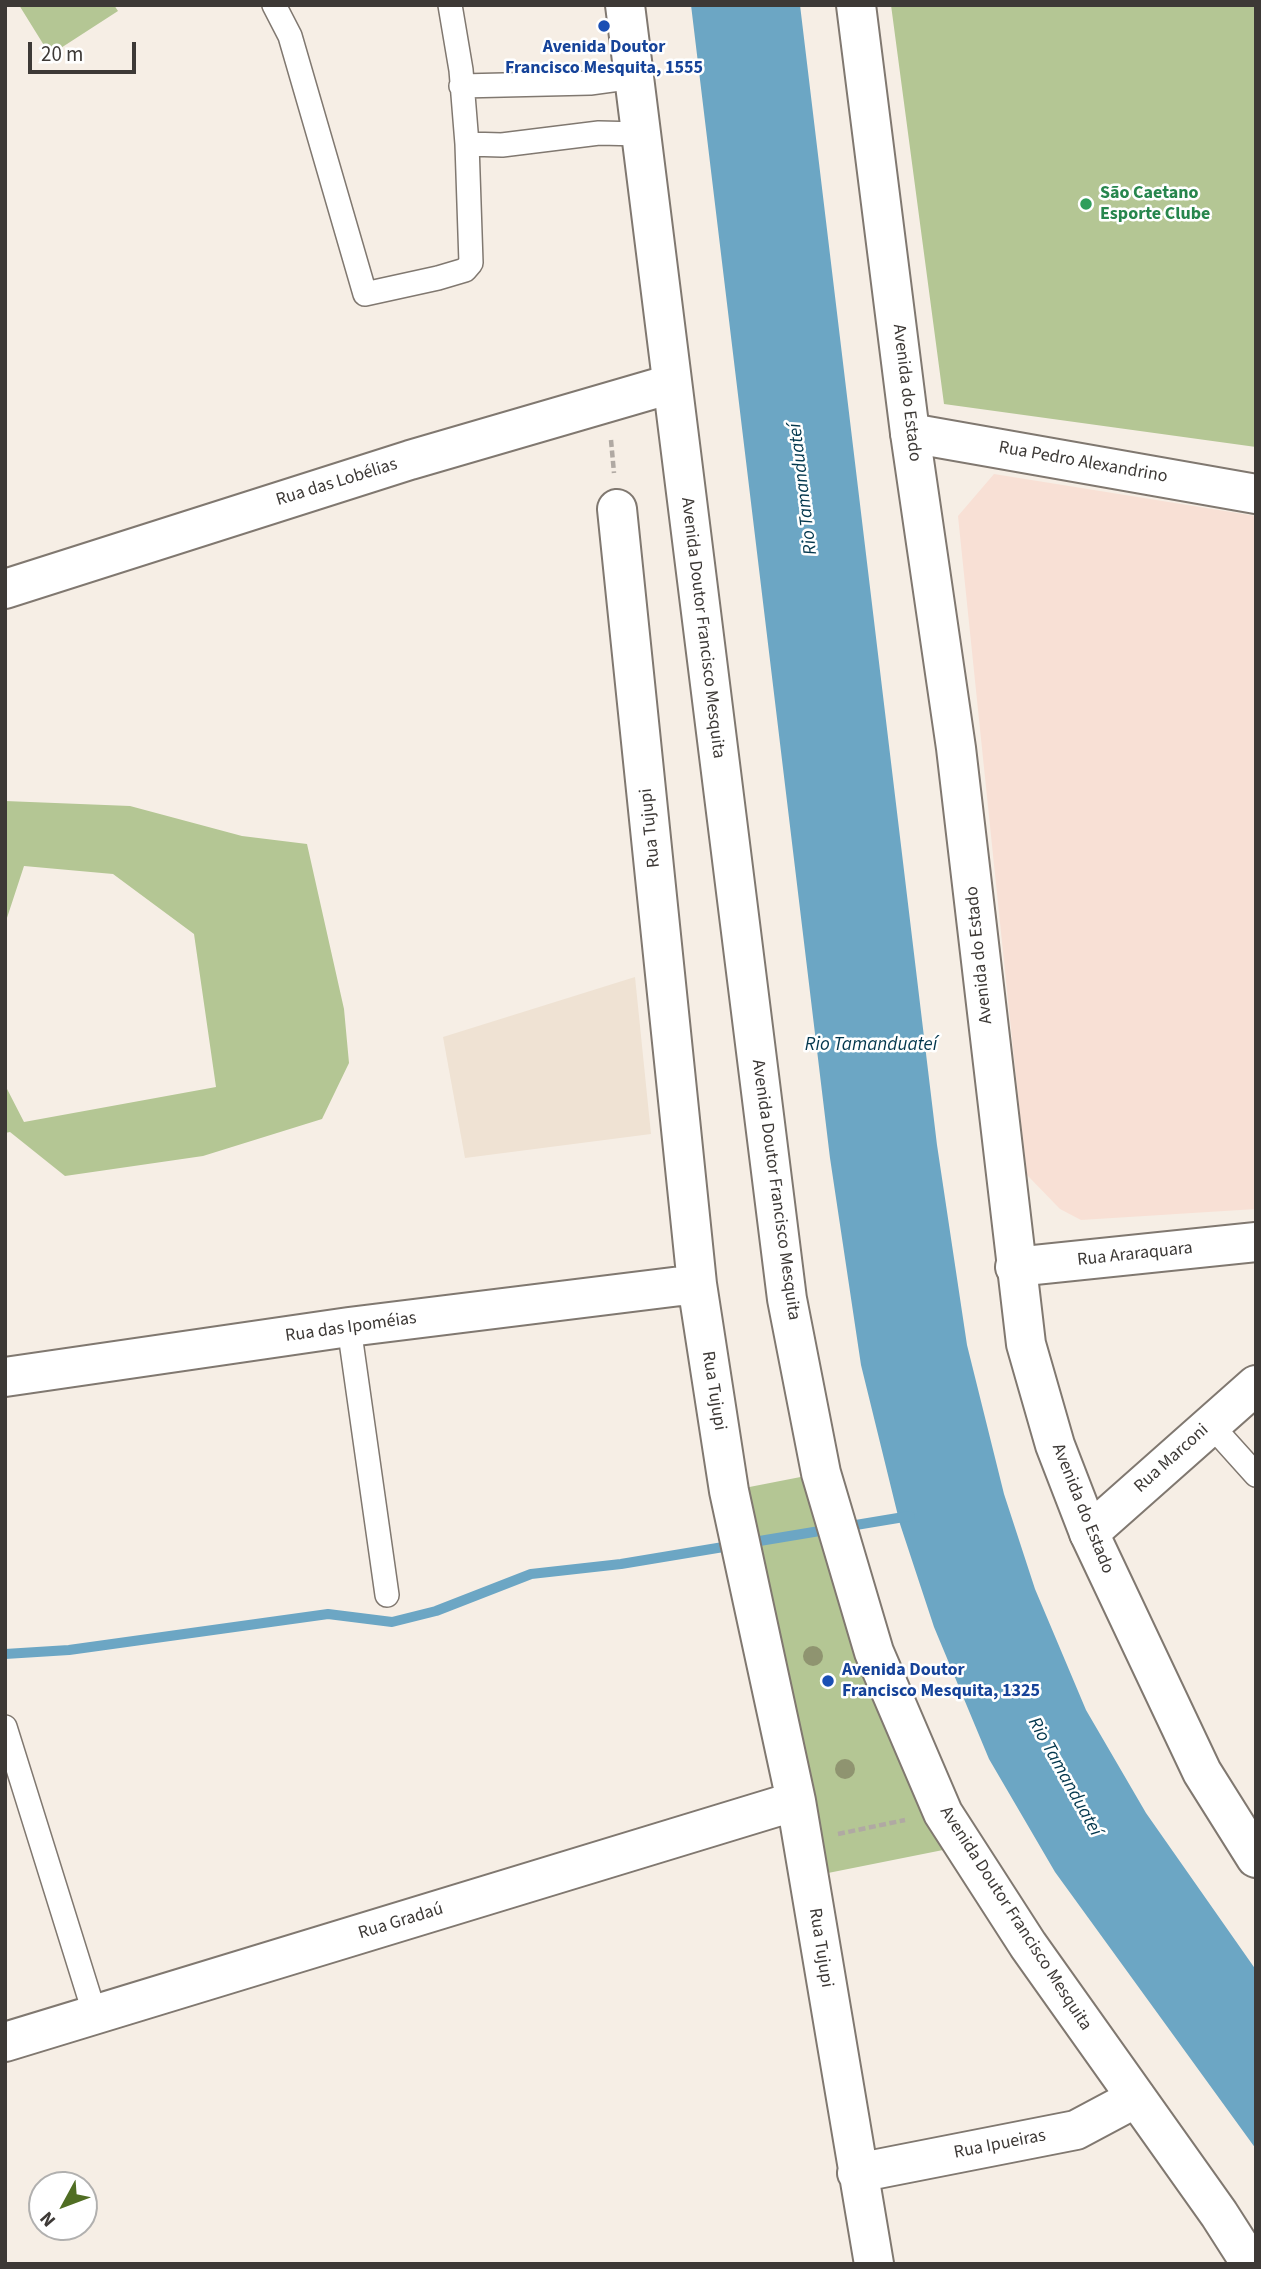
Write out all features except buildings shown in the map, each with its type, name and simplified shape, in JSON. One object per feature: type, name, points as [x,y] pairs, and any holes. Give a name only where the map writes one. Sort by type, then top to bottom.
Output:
[{"type":"main road","name":"Avenida Doutor Francisco Mesquita","points":[[625,5],[671,384],[793,1326],[821,1473],[874,1652],[943,1812],[1028,1945],[1251,2264]]},
{"type":"main road","name":"Avenida do Estado","points":[[856,5],[910,433],[956,748],[1026,1344],[1038,1395],[1089,1534],[1202,1772],[1249,1832]]},
{"type":"main road","name":"Rua das Lobélias","points":[[5,589],[410,460],[671,384]]},
{"type":"main road","name":"Rua Pedro Alexandrino","points":[[910,433],[1256,494]]},
{"type":"main road","name":"Rua Tujupi","points":[[617,509],[697,1284],[729,1491],[796,1801],[874,2264]]},
{"type":"main road","name":"Rua Araraquara","points":[[1015,1267],[1256,1242]]},
{"type":"main road","name":"Rua das Ipoméias","points":[[5,1377],[349,1327],[697,1284]]},
{"type":"main road","name":"Rua Marconi","points":[[1089,1534],[1256,1385]]},
{"type":"main road","name":"Rua Gradaú","points":[[5,2042],[796,1801]]},
{"type":"main road","name":"Rua Ipueiras","points":[[857,2173],[1076,2130],[1136,2098]]},
{"type":"lane","points":[[274,5],[289,36],[365,294],[465,270],[471,263],[467,144],[450,5]]},
{"type":"lane","points":[[461,86],[590,83],[634,77]]},
{"type":"lane","points":[[467,144],[502,145],[598,133],[641,134]]},
{"type":"lane","points":[[349,1327],[387,1594]]},
{"type":"lane","points":[[1211,1425],[1256,1475]]},
{"type":"lane","points":[[5,1727],[95,2015]]},
{"type":"path","points":[[608,402],[617,509]]},
{"type":"path","points":[[803,1841],[943,1812]]},
{"type":"shaded area","points":[[994,474],[1256,516],[1256,1209],[1081,1220],[1060,1209],[1026,1174],[958,516]]},
{"type":"shaded area","points":[[635,977],[651,1134],[465,1158],[443,1037]]},
{"type":"green space","points":[[19,5],[114,5],[118,11],[50,55]]},
{"type":"green space","name":"São Caetano Esporte Clube","points":[[891,5],[1256,5],[1256,447],[944,404]]},
{"type":"green space","points":[[5,801],[130,806],[242,836],[307,844],[344,1009],[349,1063],[322,1119],[203,1156],[65,1176],[10,1132],[5,1133],[5,1085],[24,1122],[216,1087],[194,934],[113,874],[24,866],[5,924]]},
{"type":"green space","points":[[821,1473],[963,1846],[808,1877],[729,1491]]},
{"type":"water","name":"Rio Tamanduateí","points":[[691,5],[800,5],[937,1145],[967,1345],[1004,1494],[1035,1589],[1086,1710],[1146,1813],[1256,1970],[1256,2149],[1055,1872],[989,1759],[934,1627],[900,1524],[861,1365],[830,1158]]},
{"type":"waterway","points":[[5,1654],[69,1650],[328,1614],[392,1622],[436,1611],[531,1574],[621,1564],[910,1516]]},
{"type":"place","name":"Avenida Doutor Francisco Mesquita, 1555","points":[[604,26]]},
{"type":"place","name":"São Caetano Esporte Clube","points":[[1086,204]]},
{"type":"place","name":"Avenida Doutor Francisco Mesquita, 1325","points":[[828,1681]]}]
